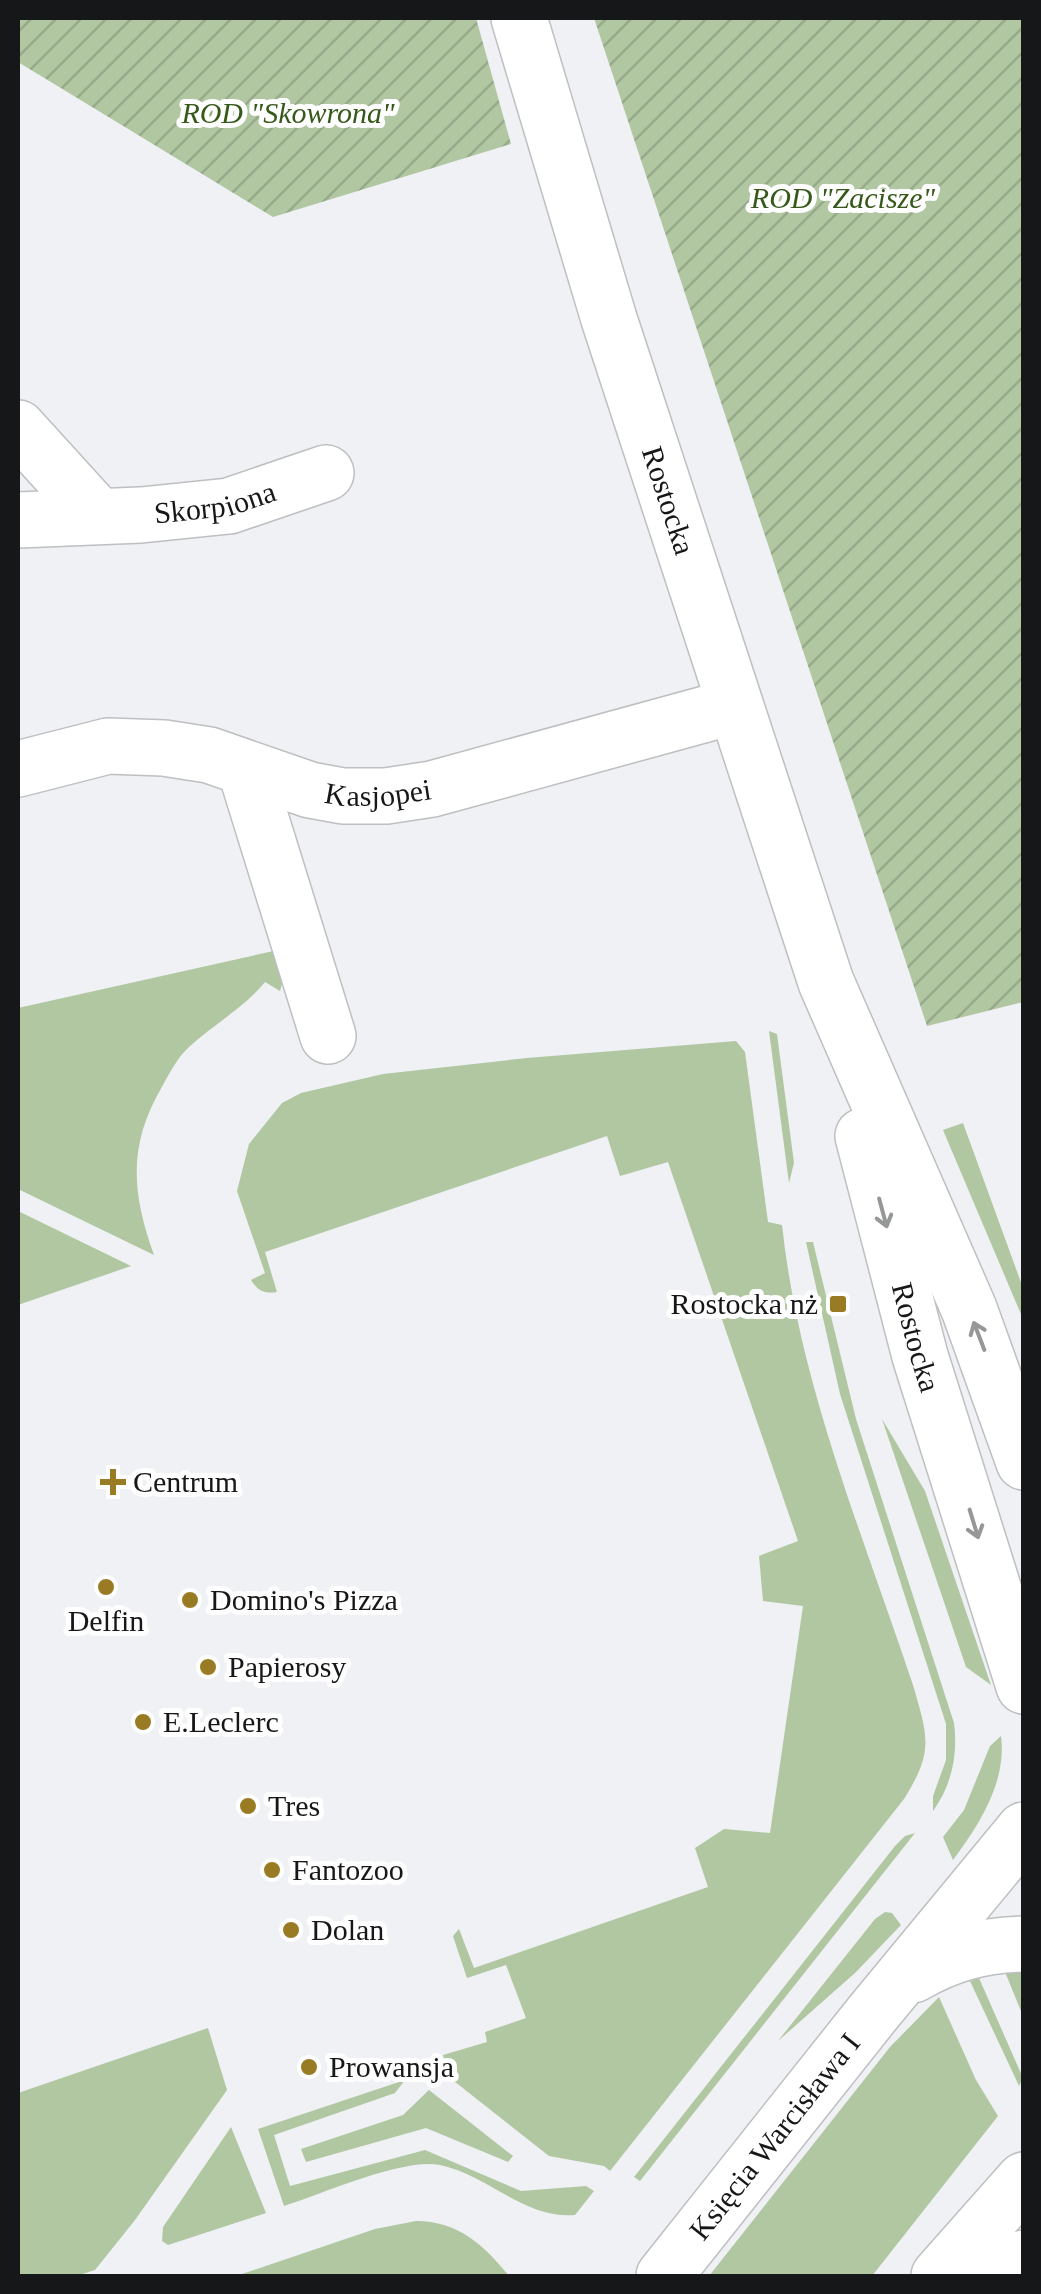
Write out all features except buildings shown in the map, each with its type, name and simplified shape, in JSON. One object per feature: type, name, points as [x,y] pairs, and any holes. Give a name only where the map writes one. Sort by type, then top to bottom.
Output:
[{"type":"street","name":"Rostocka","points":[[519,18],[604,302],[826,982],[920,1356],[1023,1684]]},
{"type":"street","points":[[18,428],[98,516]]},
{"type":"street","name":"Skorpiona","points":[[18,520],[229,506],[326,473]]},
{"type":"street","name":"Kasjopei","points":[[18,769],[108,746],[164,748],[209,755],[310,790],[342,796],[386,796],[432,789],[735,706]]},
{"type":"street","points":[[245,768],[328,1036]]},
{"type":"street","name":"Rostocka","points":[[826,982],[969,1309],[1020,1447]]},
{"type":"street","name":"Księcia Warcisława I","points":[[664,2276],[1024,1830]]},
{"type":"street","name":"Księcia Warcisława I","points":[[886,1998],[914,1974],[942,1959],[978,1947],[1024,1944]]},
{"type":"street","points":[[939,2276],[1024,2180]]},
{"type":"street","points":[[973,2276],[1024,2258]]},
{"type":"green space","name":"ROD \"Skowrona\"","points":[[18,18],[476,18],[511,144],[273,217],[18,62]]},
{"type":"green space","name":"ROD \"Zacisze\"","points":[[594,18],[1023,18],[1023,1002],[927,1026]]},
{"type":"green space","points":[[278,950],[284,976],[280,991],[265,982],[189,1047],[152,1107],[137,1168],[141,1210],[154,1255],[18,1189],[18,1008]]},
{"type":"green space","points":[[769,1031],[777,1034],[794,1163],[789,1183]]},
{"type":"green space","points":[[736,1041],[745,1052],[768,1222],[782,1225],[790,1284],[818,1400],[913,1685],[925,1731],[924,1756],[904,1799],[610,2171],[604,2166],[549,2156],[450,2078],[443,2055],[487,2042],[485,2032],[526,2018],[506,1965],[467,1978],[453,1936],[459,1929],[474,1968],[708,1887],[695,1848],[724,1829],[770,1833],[803,1606],[763,1601],[759,1556],[798,1541],[668,1162],[620,1176],[607,1136],[265,1252],[277,1292],[272,1293],[262,1291],[251,1280],[265,1273],[237,1191],[249,1144],[282,1103],[301,1093],[383,1074]]},
{"type":"green space","points":[[963,1123],[1023,1288],[1023,1319],[943,1130]]},
{"type":"green space","points":[[18,1211],[131,1266],[18,1305]]},
{"type":"green space","points":[[806,1242],[813,1242],[856,1419],[954,1723],[952,1769],[933,1811],[933,1796],[946,1760],[946,1724],[840,1394]]},
{"type":"green space","points":[[882,1419],[925,1491],[991,1685],[966,1667]]},
{"type":"green space","points":[[1001,1736],[1000,1770],[989,1802],[953,1860],[943,1837],[964,1810],[990,1746]]},
{"type":"green space","points":[[915,1833],[640,2181],[634,2177],[895,1846]]},
{"type":"green space","points":[[885,1912],[892,1913],[901,1925],[855,1973],[778,2041],[875,1919]]},
{"type":"green space","points":[[1023,1969],[1023,2016],[1005,1972]]},
{"type":"green space","points":[[979,1978],[1023,2078],[1019,2086],[970,1981]]},
{"type":"green space","points":[[939,1997],[976,2080],[998,2116],[872,2276],[709,2276],[890,2047]]},
{"type":"green space","points":[[208,2028],[227,2090],[135,2220],[95,2270],[76,2276],[18,2276],[18,2093]]},
{"type":"green space","points":[[405,2080],[395,2093],[274,2135],[290,2186],[425,2150],[521,2191],[586,2186],[594,2191],[575,2215],[557,2214],[523,2204],[457,2170],[424,2164],[362,2178],[284,2206],[258,2129]]},
{"type":"green space","points":[[429,2090],[513,2156],[508,2162],[426,2128],[306,2162],[301,2149],[403,2115]]},
{"type":"green space","points":[[231,2127],[266,2213],[168,2245],[162,2241],[163,2227]]},
{"type":"green space","points":[[416,2221],[445,2225],[469,2237],[509,2276],[236,2276],[375,2229]]},
{"type":"place","name":"Rostocka nż","points":[[838,1304]]},
{"type":"place","name":"Centrum","points":[[113,1482]]},
{"type":"place","name":"Delfin","points":[[106,1587]]},
{"type":"place","name":"Domino's Pizza","points":[[190,1600]]},
{"type":"place","name":"Papierosy","points":[[208,1667]]},
{"type":"place","name":"E.Leclerc","points":[[143,1722]]},
{"type":"place","name":"Tres","points":[[248,1806]]},
{"type":"place","name":"Fantozoo","points":[[272,1870]]},
{"type":"place","name":"Dolan","points":[[291,1930]]},
{"type":"place","name":"Prowansja","points":[[309,2067]]}]
